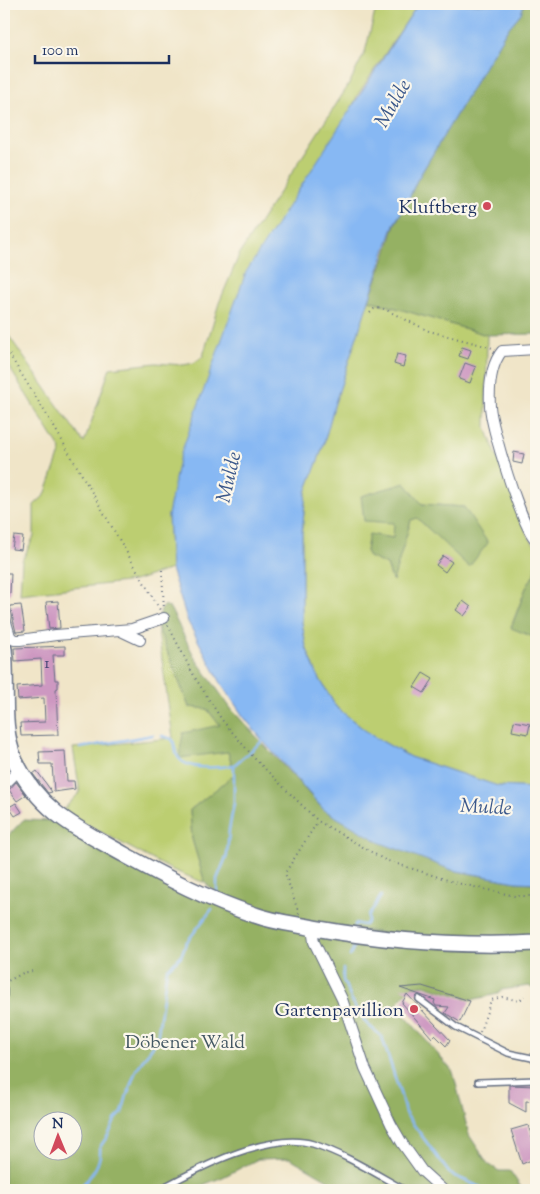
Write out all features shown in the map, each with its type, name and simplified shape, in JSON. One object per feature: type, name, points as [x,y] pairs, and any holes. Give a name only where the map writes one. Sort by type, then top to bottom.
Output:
[{"type":"main road","points":[[4,649],[7,754],[46,806],[68,823],[94,838],[212,899],[256,916],[282,923],[363,936],[438,943],[487,945],[536,943]]},
{"type":"street","points":[[536,349],[502,352],[497,358],[491,379],[490,408],[493,425],[524,521],[536,540]]},
{"type":"street","points":[[4,615],[10,636],[14,640],[121,631],[144,626],[164,618]]},
{"type":"street","points":[[121,631],[140,640]]},
{"type":"street","points":[[4,785],[20,770]]},
{"type":"street","points":[[312,928],[314,942],[342,999],[365,1068],[391,1124],[422,1171],[443,1190]]},
{"type":"lane","points":[[4,990],[4,995]]},
{"type":"lane","points":[[419,999],[456,1028],[508,1053],[532,1058],[536,1062]]},
{"type":"lane","points":[[478,1082],[536,1080]]},
{"type":"lane","points":[[158,1190],[234,1153],[291,1141],[312,1144],[333,1152],[405,1190]]},
{"type":"path","points":[[370,313],[374,309],[382,308],[429,331],[483,344],[502,352]]},
{"type":"path","points":[[4,346],[62,440],[164,618],[194,676],[222,720],[253,756],[318,821],[385,860],[457,882],[515,896],[536,896]]},
{"type":"path","points":[[162,570],[164,618]]},
{"type":"path","points":[[300,916],[286,873],[318,821]]},
{"type":"path","points":[[4,983],[23,973],[32,971]]},
{"type":"path","points":[[478,1038],[491,1000],[502,998],[520,1001],[524,996]]},
{"type":"green space","points":[[377,4],[418,4],[357,96],[168,515],[171,569],[134,581],[20,594],[22,561],[34,536],[34,505],[45,495],[61,450],[4,359],[4,329],[84,443],[110,368],[156,363],[183,365],[194,363],[203,356],[219,303],[240,253],[348,86],[365,52]]},
{"type":"green space","points":[[524,4],[536,4],[536,334],[487,335],[369,300],[395,224],[416,182],[506,31],[521,13]]},
{"type":"green space","points":[[369,300],[487,335],[486,428],[527,534],[536,547],[536,571],[526,588],[511,627],[536,638],[536,788],[498,786],[410,757],[371,735],[336,707],[317,674],[306,647],[302,623],[302,532],[306,492],[323,447],[334,406]],"holes":[[[422,504],[464,507],[469,566],[417,518],[411,520],[392,580],[387,565],[369,557],[366,551],[369,535],[394,538],[394,522]]]},
{"type":"green space","points":[[405,483],[422,504],[464,507],[488,543],[469,567],[417,518],[411,520],[393,581],[387,565],[369,557],[366,551],[369,534],[393,538],[394,523],[364,521],[361,496]]},
{"type":"green space","points":[[536,571],[536,638],[511,628],[526,588]]},
{"type":"green space","points":[[165,605],[170,608],[195,658],[232,710],[324,810],[452,870],[516,882],[536,883],[536,937],[497,938],[382,933],[283,917],[241,903],[216,892],[205,883],[192,839],[190,810],[235,774],[228,752],[179,758],[183,733],[220,725],[207,709],[189,707],[157,625],[161,610]]},
{"type":"green space","points":[[157,625],[189,707],[207,709],[220,726],[235,775],[190,810],[192,839],[205,883],[170,869],[62,811],[80,792],[73,748],[173,738]]},
{"type":"green space","name":"Döbener Wald","points":[[23,820],[55,821],[254,920],[536,948],[536,991],[529,986],[501,990],[498,994],[471,1000],[424,985],[411,987],[396,1005],[453,1072],[469,1135],[488,1164],[499,1171],[510,1171],[523,1190],[345,1190],[290,1158],[258,1159],[223,1177],[190,1190],[4,1190],[4,840]]},
{"type":"water","name":"Mulde","points":[[418,4],[524,4],[521,13],[506,31],[416,182],[408,201],[394,224],[334,406],[323,447],[306,492],[302,532],[302,623],[306,647],[317,674],[336,707],[371,735],[410,757],[498,786],[536,788],[536,883],[516,882],[452,870],[381,843],[324,810],[263,741],[243,716],[221,683],[188,622],[171,569],[168,515],[179,459],[246,272]]},
{"type":"building","points":[[462,347],[471,350],[468,359],[459,356]]},
{"type":"building","points":[[397,354],[406,356],[403,367],[394,364]]},
{"type":"building","points":[[465,363],[476,367],[470,383],[459,379]]},
{"type":"building","points":[[514,452],[524,454],[522,464],[513,462]]},
{"type":"building","points":[[14,536],[23,537],[21,550],[12,549]]},
{"type":"building","points":[[443,556],[452,562],[445,572],[436,565]]},
{"type":"building","points":[[4,573],[11,573],[10,594],[4,594]]},
{"type":"building","points":[[58,601],[60,628],[49,629],[46,602]]},
{"type":"building","points":[[463,601],[471,607],[464,616],[456,610]]},
{"type":"building","points":[[21,605],[25,631],[16,632],[10,606]]},
{"type":"building","points":[[65,646],[65,655],[53,655],[55,680],[58,680],[58,688],[56,689],[58,735],[21,736],[20,723],[45,722],[44,698],[18,700],[17,687],[42,685],[41,659],[15,661],[14,648]]},
{"type":"building","points":[[423,673],[433,679],[424,693],[414,687]]},
{"type":"building","points":[[514,721],[530,724],[528,734],[512,731]]},
{"type":"building","points":[[65,751],[67,781],[74,781],[75,789],[54,792],[52,764],[40,764],[39,752]]},
{"type":"building","points":[[37,771],[52,792],[48,793],[33,774]]},
{"type":"building","points":[[16,782],[26,795],[17,801],[9,790]]},
{"type":"building","points":[[16,803],[22,812],[15,816],[9,807]]},
{"type":"building","points":[[422,986],[470,1001],[460,1022],[445,1013],[449,1007],[436,1006],[435,1000],[400,988]]},
{"type":"building","points":[[407,994],[450,1040],[446,1046],[435,1035],[432,1038],[402,1003]]},
{"type":"building","points":[[509,1085],[536,1086],[536,1102],[526,1101],[526,1112],[509,1103]]},
{"type":"building","points":[[528,1125],[536,1151],[536,1158],[522,1164],[511,1130]]},
{"type":"waterway","points":[[80,748],[153,735]]},
{"type":"waterway","points":[[162,736],[172,739],[178,757],[188,765],[204,767],[234,765]]},
{"type":"waterway","points":[[217,893],[217,879],[227,855],[234,803],[234,765],[265,739]]},
{"type":"waterway","points":[[355,926],[355,924],[365,925],[381,896]]},
{"type":"waterway","points":[[77,1190],[91,1176],[97,1165],[100,1147],[109,1134],[115,1120],[122,1113],[136,1070],[157,1040],[167,969],[181,956],[186,943],[212,909]]},
{"type":"waterway","points":[[350,956],[354,947]]},
{"type":"waterway","points":[[343,969],[343,980],[354,1006],[367,1024],[382,1037],[405,1113],[450,1174],[487,1190]]},
{"type":"place","name":"Kluftberg","points":[[487,206]]},
{"type":"place","name":"Gartenpavillion","points":[[414,1009]]}]
